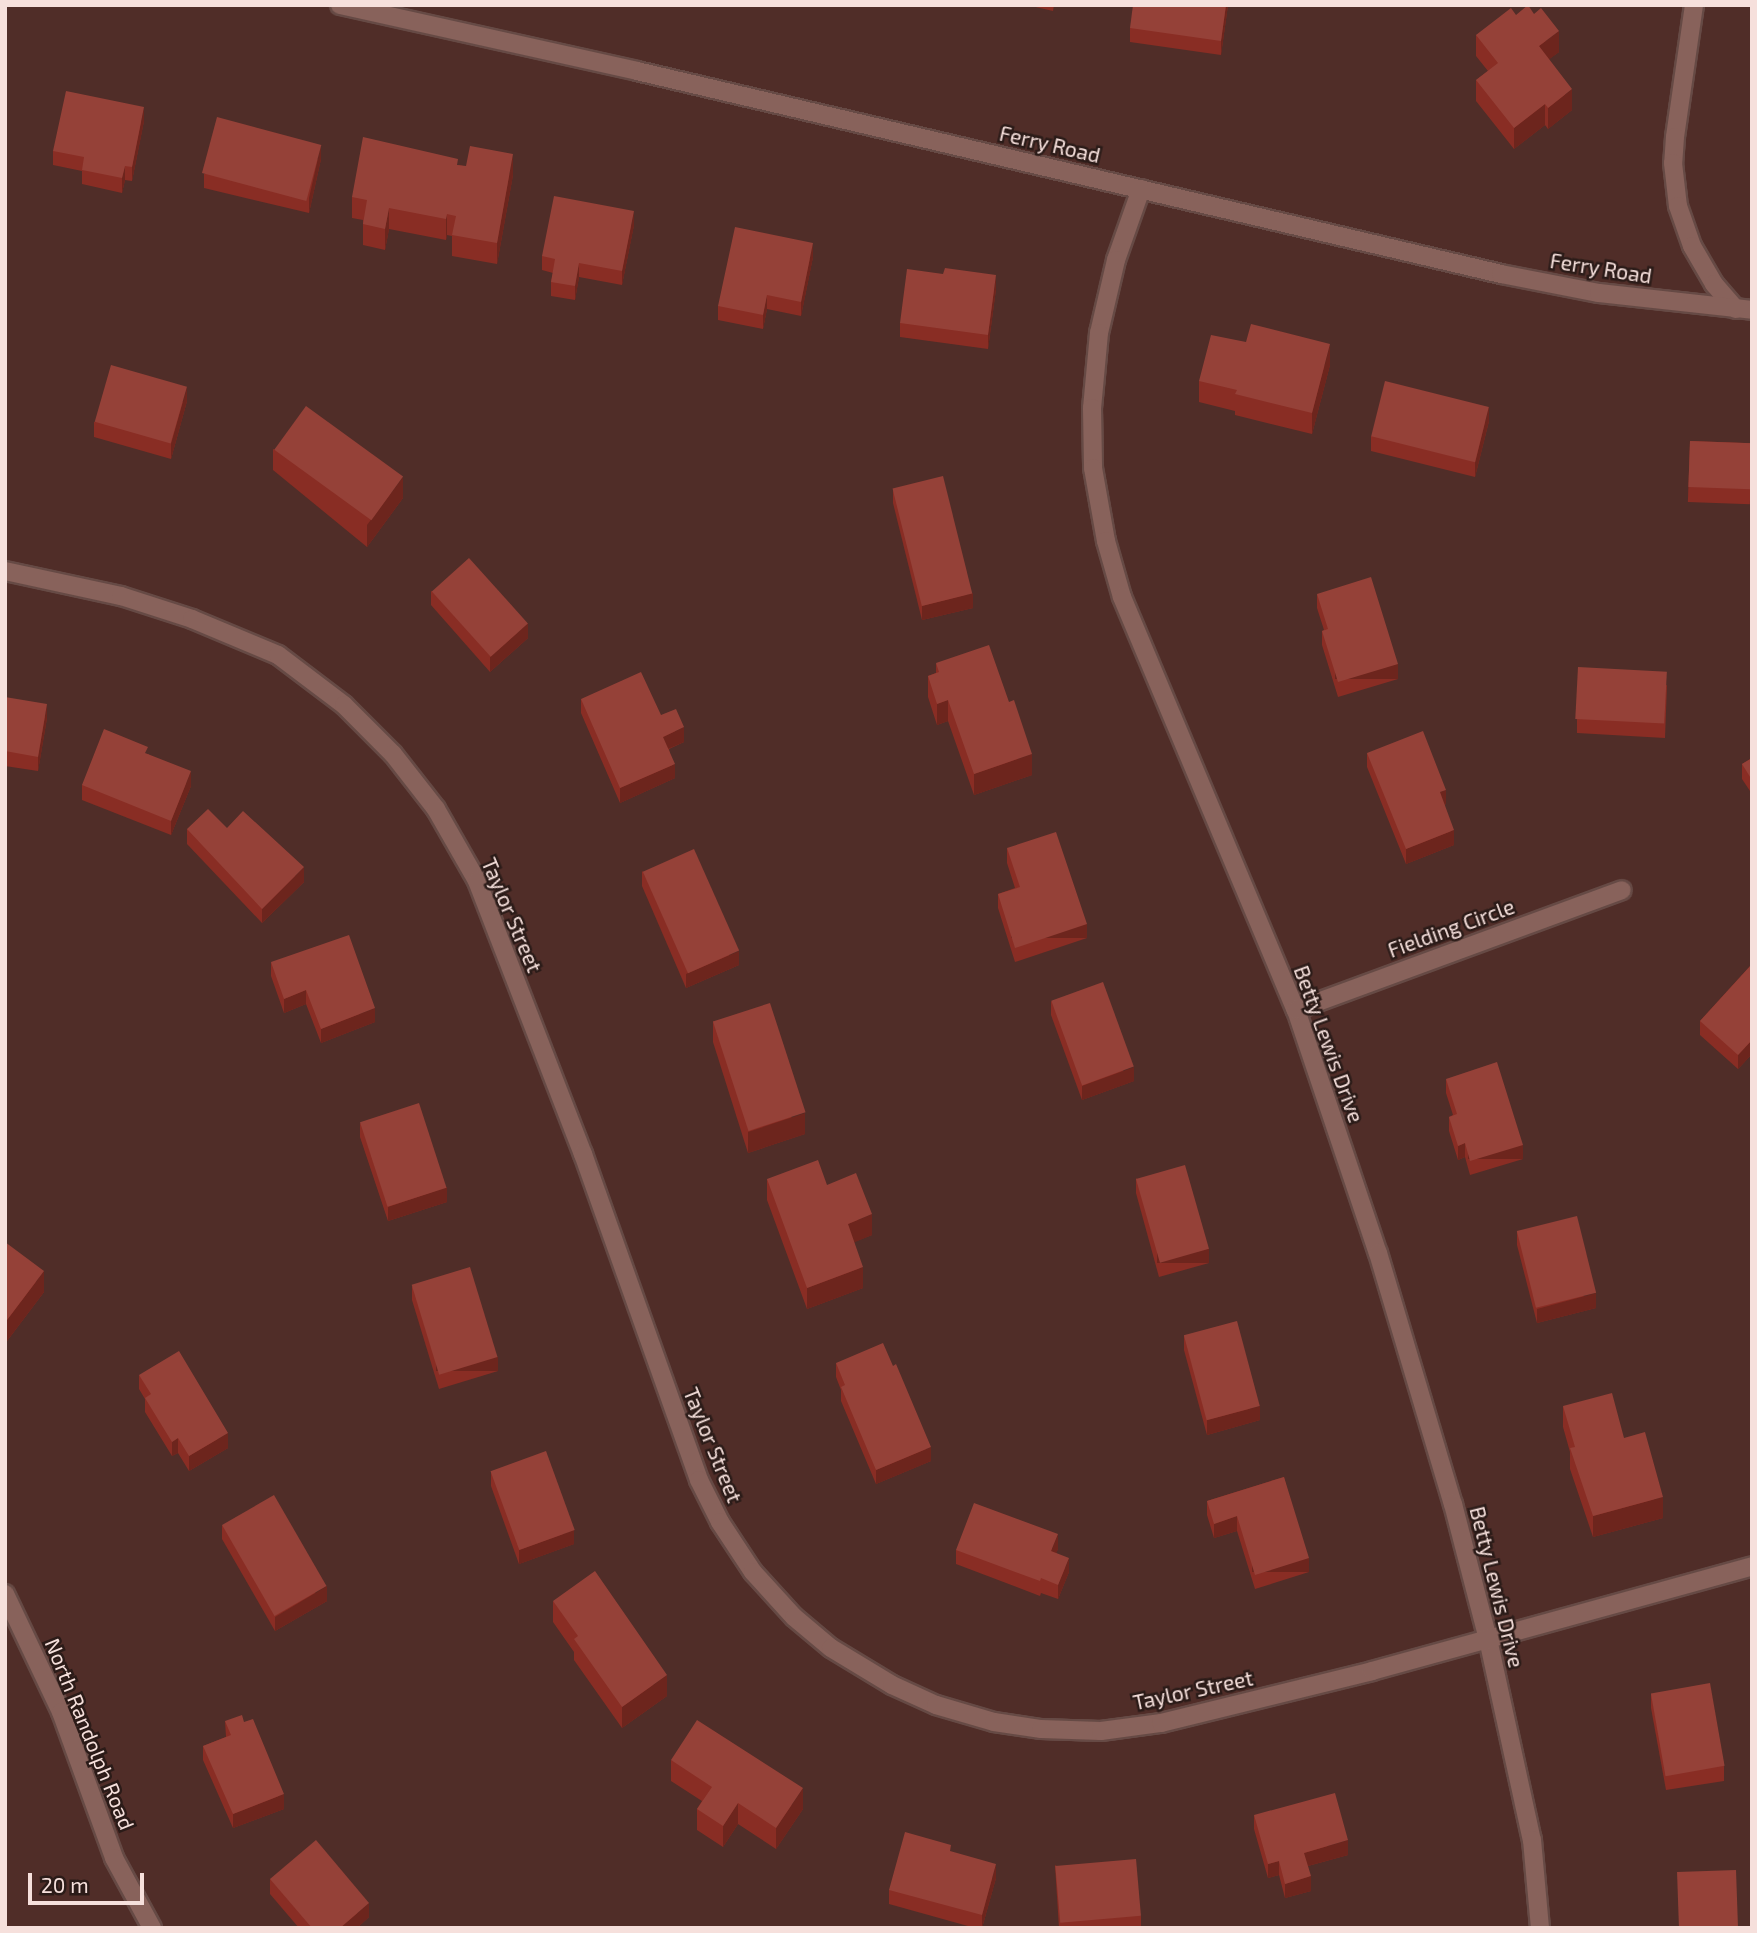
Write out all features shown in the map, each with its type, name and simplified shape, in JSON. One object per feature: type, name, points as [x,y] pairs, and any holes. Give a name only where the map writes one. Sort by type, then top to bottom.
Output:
[{"type":"street","name":"Ferry Road","points":[[341,5],[1501,274],[1599,293],[1744,310]]},
{"type":"street","points":[[1694,5],[1675,137],[1673,163],[1678,206],[1692,246],[1714,284],[1744,310]]},
{"type":"street","name":"Betty Lewis Drive","points":[[1141,189],[1115,260],[1097,358],[1092,408],[1093,468],[1105,541],[1122,597],[1296,1010],[1378,1253],[1453,1504],[1488,1639],[1532,1840],[1540,1928]]},
{"type":"street","name":"Taylor Street","points":[[5,571],[121,596],[192,619],[278,655],[344,705],[393,754],[436,809],[477,881],[583,1154],[699,1480],[720,1522],[754,1572],[794,1617],[831,1648],[892,1685],[948,1708],[994,1722],[1041,1729],[1101,1731],[1161,1723],[1488,1639],[1752,1566]]},
{"type":"street","name":"Fielding Circle","points":[[1296,1010],[1622,890]]},
{"type":"street","name":"North Randolph Road","points":[[5,1594],[61,1713],[114,1857],[152,1928]]},
{"type":"building","points":[[1133,5],[1226,5],[1221,41],[1130,28]]},
{"type":"building","points":[[1528,5],[1534,14],[1541,8],[1559,31],[1539,46],[1572,89],[1548,108],[1545,104],[1514,128],[1476,80],[1498,63],[1476,35],[1511,8],[1516,15]]},
{"type":"building","points":[[66,91],[144,107],[132,167],[125,166],[122,178],[82,170],[84,157],[53,151]]},
{"type":"building","points":[[217,117],[321,145],[306,201],[202,173]]},
{"type":"building","points":[[363,137],[458,159],[457,165],[466,166],[470,146],[513,154],[497,243],[452,235],[456,216],[447,214],[446,219],[389,208],[385,229],[363,224],[367,200],[352,197]]},
{"type":"building","points":[[554,196],[634,211],[622,271],[579,263],[575,286],[551,282],[555,259],[542,256]]},
{"type":"building","points":[[735,227],[813,243],[801,302],[767,295],[763,315],[718,306]]},
{"type":"building","points":[[945,268],[996,275],[988,335],[900,323],[907,269],[943,274]]},
{"type":"building","points":[[1251,324],[1330,344],[1312,413],[1235,394],[1237,390],[1199,381],[1211,335],[1246,342]]},
{"type":"building","points":[[111,365],[187,387],[171,443],[95,422]]},
{"type":"building","points":[[1385,381],[1489,407],[1475,462],[1371,436]]},
{"type":"building","points":[[306,406],[403,477],[371,520],[274,450]]},
{"type":"building","points":[[1690,441],[1752,443],[1750,489],[1688,487]]},
{"type":"building","points":[[943,476],[972,593],[922,606],[893,489]]},
{"type":"building","points":[[469,558],[528,623],[491,657],[432,591]]},
{"type":"building","points":[[1371,577],[1398,664],[1338,682],[1322,631],[1328,629],[1317,594]]},
{"type":"building","points":[[989,645],[1009,702],[1014,700],[1032,754],[974,774],[948,700],[937,704],[928,676],[939,672],[936,663]]},
{"type":"building","points":[[1578,667],[1667,672],[1664,724],[1575,719]]},
{"type":"building","points":[[641,672],[661,715],[676,709],[684,727],[663,737],[675,764],[620,788],[581,699]]},
{"type":"building","points":[[5,697],[47,704],[38,757],[5,751]]},
{"type":"building","points":[[104,729],[148,747],[145,753],[191,771],[171,821],[82,785]]},
{"type":"building","points":[[1423,731],[1446,790],[1440,792],[1454,830],[1406,849],[1367,753]]},
{"type":"building","points":[[1752,758],[1752,780],[1742,764]]},
{"type":"building","points":[[208,809],[227,828],[243,811],[304,867],[262,909],[187,829]]},
{"type":"building","points":[[1056,832],[1087,924],[1015,948],[998,894],[1020,887],[1007,848]]},
{"type":"building","points":[[694,849],[739,950],[688,973],[643,872]]},
{"type":"building","points":[[349,935],[375,1008],[321,1029],[306,990],[284,999],[271,962]]},
{"type":"building","points":[[1752,964],[1752,1040],[1738,1055],[1700,1021]]},
{"type":"building","points":[[1103,982],[1134,1067],[1082,1085],[1051,1001]]},
{"type":"building","points":[[770,1003],[806,1112],[748,1131],[713,1022]]},
{"type":"building","points":[[1497,1062],[1523,1145],[1470,1161],[1465,1143],[1458,1146],[1449,1117],[1457,1114],[1446,1079]]},
{"type":"building","points":[[419,1103],[447,1188],[388,1207],[360,1122]]},
{"type":"building","points":[[818,1160],[827,1185],[856,1173],[872,1214],[848,1224],[863,1267],[807,1288],[767,1179]]},
{"type":"building","points":[[1185,1165],[1209,1249],[1160,1263],[1136,1179]]},
{"type":"building","points":[[1577,1216],[1596,1293],[1536,1308],[1517,1231]]},
{"type":"building","points":[[5,1242],[44,1271],[7,1320],[5,1319]]},
{"type":"building","points":[[470,1267],[497,1357],[439,1375],[412,1285]]},
{"type":"building","points":[[1237,1321],[1260,1406],[1207,1420],[1184,1335]]},
{"type":"building","points":[[883,1343],[893,1366],[896,1364],[931,1447],[876,1470],[841,1387],[845,1385],[836,1363]]},
{"type":"building","points":[[179,1351],[228,1433],[189,1456],[178,1438],[172,1442],[145,1398],[151,1394],[139,1375]]},
{"type":"building","points":[[1612,1393],[1624,1438],[1645,1432],[1663,1497],[1593,1516],[1570,1448],[1575,1447],[1563,1406]]},
{"type":"building","points":[[546,1451],[575,1530],[519,1550],[491,1471]]},
{"type":"building","points":[[1284,1477],[1309,1558],[1255,1575],[1237,1516],[1214,1524],[1207,1501]]},
{"type":"building","points":[[274,1495],[326,1586],[275,1616],[222,1525]]},
{"type":"building","points":[[974,1503],[1058,1534],[1051,1551],[1069,1558],[1058,1585],[956,1550]]},
{"type":"building","points":[[595,1571],[667,1675],[622,1707],[574,1639],[578,1636],[553,1601]]},
{"type":"building","points":[[1710,1683],[1725,1766],[1665,1776],[1651,1693]]},
{"type":"building","points":[[242,1715],[244,1722],[253,1719],[284,1794],[233,1814],[203,1746],[231,1735],[225,1721]]},
{"type":"building","points":[[697,1720],[803,1788],[776,1828],[738,1803],[723,1826],[697,1809],[712,1787],[671,1760]]},
{"type":"building","points":[[1335,1793],[1348,1840],[1304,1853],[1311,1876],[1285,1884],[1279,1861],[1268,1864],[1254,1815]]},
{"type":"building","points":[[905,1832],[951,1845],[950,1851],[996,1864],[982,1915],[889,1890]]},
{"type":"building","points":[[316,1840],[369,1903],[340,1928],[312,1928],[270,1879]]},
{"type":"building","points":[[1136,1859],[1141,1916],[1060,1923],[1055,1866]]},
{"type":"building","points":[[1736,1870],[1738,1928],[1679,1928],[1677,1872]]}]
